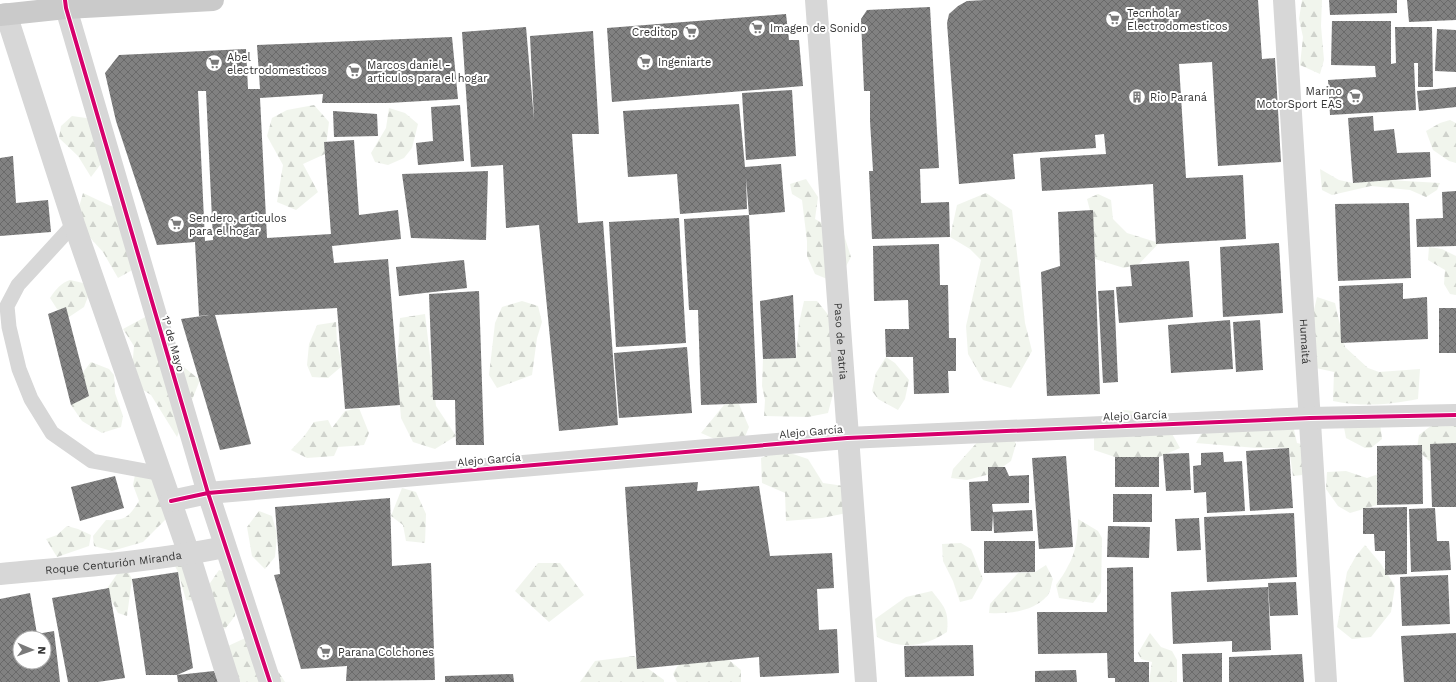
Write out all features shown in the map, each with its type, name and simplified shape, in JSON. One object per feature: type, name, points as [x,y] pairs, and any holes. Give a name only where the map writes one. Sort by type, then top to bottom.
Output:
[{"type":"main road","points":[[3,15],[66,4],[213,0]]},
{"type":"street","name":"Paso de Patria","points":[[816,0],[866,682]]},
{"type":"street","name":"Humaitá","points":[[1284,0],[1326,682]]},
{"type":"street","name":"1° de Mayo","points":[[66,4],[208,493],[270,682]]},
{"type":"street","points":[[3,15],[74,224],[162,474],[229,682]]},
{"type":"street","name":"Alejo García","points":[[171,501],[208,493],[847,438],[1310,418],[1456,415]]},
{"type":"street","name":"Roque Centurión Miranda","points":[[0,574],[123,563],[189,554],[225,547]]},
{"type":"lane","points":[[74,224],[18,285],[7,306],[9,327],[19,369],[31,398],[52,433],[92,461],[162,474]]},
{"type":"green space","points":[[1302,0],[1322,0],[1321,26],[1324,60],[1320,74],[1300,65],[1303,37],[1299,19]]},
{"type":"green space","points":[[314,105],[329,122],[325,154],[303,164],[318,192],[296,210],[277,202],[283,165],[267,136],[272,118],[287,110]]},
{"type":"green space","points":[[389,108],[405,113],[418,124],[412,148],[404,158],[388,165],[375,162],[371,153],[386,128]]},
{"type":"green space","points":[[72,116],[93,119],[110,152],[91,177],[78,156],[59,138],[61,126]]},
{"type":"green space","points":[[1450,120],[1456,123],[1456,163],[1449,161],[1433,150],[1426,131],[1440,123]]},
{"type":"green space","points":[[1320,169],[1339,180],[1353,183],[1388,180],[1440,183],[1437,190],[1426,197],[1410,190],[1371,186],[1332,195],[1322,190]]},
{"type":"green space","points":[[806,179],[818,197],[815,219],[844,235],[851,257],[837,283],[815,274],[807,256],[807,241],[802,200],[792,194],[790,184]]},
{"type":"green space","points":[[83,193],[117,209],[134,269],[118,278],[103,252],[75,221]]},
{"type":"green space","points":[[986,193],[1012,210],[1025,323],[1032,351],[1011,388],[983,380],[968,354],[966,326],[981,260],[970,249],[950,237],[957,205]]},
{"type":"green space","points":[[1098,194],[1111,200],[1113,219],[1127,233],[1159,243],[1139,264],[1124,268],[1095,259],[1093,222],[1087,199]]},
{"type":"green space","points":[[1429,247],[1442,249],[1456,256],[1456,295],[1450,294],[1444,284],[1445,270],[1428,260]]},
{"type":"green space","points":[[70,280],[83,283],[89,294],[84,307],[69,317],[57,309],[50,298],[59,287]]},
{"type":"green space","points":[[1317,297],[1335,303],[1345,347],[1368,368],[1379,372],[1420,369],[1418,399],[1396,403],[1366,405],[1333,401],[1334,372],[1316,368],[1313,314]]},
{"type":"green space","points":[[522,301],[538,306],[542,322],[537,338],[532,375],[497,388],[489,375],[495,323],[502,307]]},
{"type":"green space","points":[[804,301],[817,301],[830,317],[834,390],[828,413],[808,417],[764,416],[765,400],[762,386],[763,359],[796,358],[799,323]]},
{"type":"green space","points":[[425,314],[436,406],[456,436],[435,449],[413,442],[401,418],[397,370],[400,318]]},
{"type":"green space","points":[[149,315],[175,360],[200,380],[177,437],[151,395],[131,382],[134,346],[123,329]]},
{"type":"green space","points":[[336,322],[337,342],[342,366],[328,378],[312,377],[307,365],[309,344],[317,325]]},
{"type":"green space","points":[[886,357],[895,363],[909,380],[905,399],[898,410],[878,399],[872,391],[876,373]]},
{"type":"green space","points":[[91,362],[109,369],[114,375],[115,393],[123,416],[121,427],[102,433],[82,421],[71,405],[70,381],[80,376]]},
{"type":"green space","points":[[738,402],[749,427],[744,439],[717,440],[701,433],[724,405]]},
{"type":"green space","points":[[359,408],[369,433],[364,445],[338,447],[334,456],[307,458],[291,450],[305,435],[314,422],[328,420],[332,428],[345,411]]},
{"type":"green space","points":[[1123,410],[1145,413],[1159,418],[1169,429],[1180,448],[1159,457],[1115,457],[1094,450],[1094,434],[1110,419]]},
{"type":"green space","points":[[1445,415],[1456,415],[1456,450],[1443,457],[1429,461],[1417,449],[1419,435]]},
{"type":"green space","points":[[1342,417],[1380,423],[1382,439],[1371,448],[1365,448],[1346,438]]},
{"type":"green space","points":[[1293,425],[1297,443],[1306,445],[1302,475],[1293,476],[1289,448],[1257,448],[1196,443],[1201,434],[1213,427]]},
{"type":"green space","points":[[1009,430],[1016,444],[1011,461],[994,473],[967,480],[951,478],[953,469],[981,438]]},
{"type":"green space","points":[[781,450],[808,459],[823,483],[851,487],[847,513],[822,518],[786,521],[785,493],[762,483],[761,458]]},
{"type":"green space","points":[[1346,471],[1367,478],[1384,472],[1385,497],[1377,505],[1350,513],[1338,506],[1326,489],[1327,472]]},
{"type":"green space","points":[[149,473],[158,486],[166,519],[143,542],[112,551],[94,546],[93,536],[106,520],[118,520],[126,517],[139,501],[133,485],[135,475]]},
{"type":"green space","points":[[402,488],[416,492],[426,514],[425,543],[406,541],[403,525],[391,516]]},
{"type":"green space","points":[[259,511],[272,516],[277,534],[275,557],[265,569],[252,556],[247,527]]},
{"type":"green space","points":[[1078,519],[1098,531],[1102,538],[1101,592],[1093,603],[1059,598],[1056,585],[1071,561],[1075,550]]},
{"type":"green space","points":[[67,526],[91,535],[89,546],[57,557],[46,539],[57,535]]},
{"type":"green space","points":[[961,543],[971,549],[983,579],[972,599],[960,602],[953,581],[943,561],[942,544]]},
{"type":"green space","points":[[1365,545],[1381,564],[1395,586],[1391,612],[1371,637],[1352,639],[1337,627],[1347,572],[1356,556]]},
{"type":"green space","points":[[190,558],[204,602],[186,600],[178,572],[172,560]]},
{"type":"green space","points":[[538,563],[560,563],[584,595],[549,622],[515,591]]},
{"type":"green space","points":[[124,564],[132,579],[127,616],[118,613],[106,590]]},
{"type":"green space","points":[[1046,565],[1053,579],[1048,594],[1041,601],[1035,606],[1020,611],[989,613],[990,604],[1018,573],[1035,572]]},
{"type":"green space","points":[[219,570],[232,575],[237,593],[235,616],[225,629],[212,615],[208,586]]},
{"type":"green space","points":[[932,591],[940,601],[947,614],[947,632],[930,641],[913,645],[895,644],[877,637],[875,619],[906,597]]},
{"type":"green space","points":[[1150,633],[1161,647],[1172,651],[1177,660],[1177,682],[1149,682],[1152,662],[1141,659],[1138,653]]},
{"type":"green space","points":[[254,634],[285,682],[233,682],[228,646]]},
{"type":"green space","points":[[692,655],[729,660],[741,670],[741,682],[677,682],[673,674],[678,665]]},
{"type":"green space","points":[[634,656],[664,680],[664,682],[580,682],[595,661]]},
{"type":"building","points":[[1258,0],[1262,59],[1275,58],[1281,162],[1218,166],[1212,62],[1179,64],[1186,178],[1243,175],[1246,239],[1156,244],[1153,184],[1042,191],[1040,158],[1106,154],[1104,134],[1095,135],[1096,148],[1013,154],[1015,179],[959,184],[947,23],[949,14],[958,6],[967,1]]},
{"type":"building","points":[[1329,0],[1397,0],[1397,13],[1330,15]]},
{"type":"building","points":[[1407,0],[1456,0],[1456,20],[1409,22]]},
{"type":"building","points":[[930,7],[939,168],[920,169],[921,203],[949,202],[950,237],[872,239],[869,171],[873,171],[870,91],[864,91],[861,19],[867,10]]},
{"type":"building","points":[[786,14],[789,40],[799,40],[803,86],[612,102],[607,28]]},
{"type":"building","points":[[1332,21],[1391,21],[1391,64],[1396,63],[1395,27],[1432,27],[1433,87],[1418,87],[1418,63],[1414,63],[1416,110],[1330,115],[1328,80],[1376,77],[1375,66],[1331,65]]},
{"type":"building","points":[[526,27],[534,120],[530,36],[593,31],[599,134],[572,134],[578,223],[603,221],[618,425],[559,431],[539,225],[506,228],[503,165],[471,167],[462,32]]},
{"type":"building","points":[[1437,29],[1456,30],[1456,72],[1435,71]]},
{"type":"building","points":[[452,37],[458,99],[388,103],[322,103],[323,94],[260,98],[267,238],[331,234],[324,142],[354,140],[359,215],[398,210],[401,239],[332,246],[334,263],[388,259],[400,405],[345,409],[337,308],[215,315],[251,444],[220,450],[181,319],[209,315],[199,316],[195,242],[157,245],[116,121],[105,73],[119,55],[246,49],[248,89],[260,89],[257,45]],"holes":[[[198,91],[206,91],[213,240],[205,241]]]},
{"type":"building","points":[[1456,87],[1456,107],[1419,111],[1417,91]]},
{"type":"building","points":[[792,90],[796,156],[746,160],[742,93]]},
{"type":"building","points":[[739,104],[745,167],[781,164],[785,212],[749,215],[746,178],[747,209],[680,214],[677,174],[628,177],[623,111]]},
{"type":"building","points":[[460,105],[464,161],[418,165],[416,143],[433,141],[431,107]]},
{"type":"building","points":[[333,111],[377,114],[378,136],[334,137]]},
{"type":"building","points":[[1373,116],[1374,131],[1394,129],[1397,153],[1430,152],[1431,177],[1353,183],[1348,118]]},
{"type":"building","points":[[13,156],[16,203],[48,200],[51,232],[0,236],[0,158]]},
{"type":"building","points":[[488,171],[486,240],[411,238],[402,174]]},
{"type":"building","points":[[1456,191],[1456,246],[1417,247],[1416,219],[1443,218],[1442,192]]},
{"type":"building","points":[[1409,203],[1411,278],[1338,281],[1335,204]]},
{"type":"building","points":[[1093,210],[1100,394],[1047,396],[1041,272],[1060,266],[1058,212]]},
{"type":"building","points":[[749,215],[757,403],[701,405],[698,310],[689,310],[684,219]]},
{"type":"building","points":[[679,218],[686,343],[616,347],[609,222]]},
{"type":"building","points":[[1279,243],[1283,313],[1223,317],[1220,247]]},
{"type":"building","points":[[939,244],[940,285],[948,285],[949,338],[956,338],[956,371],[948,371],[949,393],[914,394],[913,357],[886,357],[885,329],[909,329],[908,300],[874,301],[873,246]]},
{"type":"building","points":[[464,260],[467,288],[399,296],[396,267]]},
{"type":"building","points":[[1189,261],[1193,317],[1119,323],[1116,287],[1132,286],[1130,265]]},
{"type":"building","points":[[1403,283],[1403,299],[1427,297],[1428,339],[1341,343],[1339,286]]},
{"type":"building","points":[[1114,290],[1118,382],[1103,383],[1098,291]]},
{"type":"building","points":[[479,291],[484,445],[456,445],[455,400],[433,400],[429,294]]},
{"type":"building","points":[[793,295],[796,358],[763,359],[760,301]]},
{"type":"building","points":[[66,307],[89,396],[71,405],[48,314]]},
{"type":"building","points":[[1439,308],[1456,308],[1456,353],[1439,353]]},
{"type":"building","points":[[1230,320],[1233,369],[1171,373],[1168,325]]},
{"type":"building","points":[[1260,320],[1263,370],[1236,372],[1233,322]]},
{"type":"building","points":[[687,347],[692,413],[619,418],[614,353]]},
{"type":"building","points":[[1456,443],[1456,507],[1432,507],[1430,444]]},
{"type":"building","points":[[1422,445],[1423,504],[1377,505],[1377,446]]},
{"type":"building","points":[[1289,448],[1293,508],[1250,511],[1246,451]]},
{"type":"building","points":[[1223,452],[1224,462],[1242,461],[1245,511],[1207,513],[1206,492],[1194,493],[1193,466],[1201,465],[1201,453]]},
{"type":"building","points":[[1189,453],[1191,490],[1166,491],[1163,454]]},
{"type":"building","points":[[1066,456],[1073,547],[1039,549],[1032,458]]},
{"type":"building","points":[[1115,457],[1159,457],[1159,487],[1115,487]]},
{"type":"building","points":[[988,467],[1005,467],[1009,476],[1029,475],[1029,503],[992,504],[993,512],[1032,510],[1033,531],[994,533],[993,514],[992,531],[971,531],[969,482],[988,481]]},
{"type":"building","points":[[115,476],[124,508],[80,521],[71,487]]},
{"type":"building","points":[[698,482],[697,491],[759,486],[770,556],[832,553],[834,588],[817,589],[819,630],[837,629],[839,673],[760,677],[759,657],[637,669],[625,487]]},
{"type":"building","points":[[1113,494],[1152,494],[1152,522],[1113,522]]},
{"type":"building","points":[[390,498],[392,566],[431,563],[435,680],[346,681],[347,666],[301,669],[274,575],[280,574],[275,507]]},
{"type":"building","points":[[1407,507],[1407,574],[1385,575],[1385,551],[1375,551],[1374,534],[1363,534],[1363,508]]},
{"type":"building","points":[[1435,508],[1437,541],[1449,541],[1451,570],[1411,572],[1409,509]]},
{"type":"building","points":[[1294,513],[1297,577],[1207,582],[1204,517]]},
{"type":"building","points":[[1199,518],[1201,550],[1177,551],[1175,519]]},
{"type":"building","points":[[1108,526],[1150,527],[1149,558],[1107,557]]},
{"type":"building","points":[[984,541],[1035,541],[1035,572],[984,573]]},
{"type":"building","points":[[1133,567],[1134,662],[1149,662],[1149,682],[1115,682],[1115,678],[1108,678],[1107,653],[1038,654],[1037,612],[1107,612],[1107,568]]},
{"type":"building","points":[[178,572],[193,668],[177,675],[146,675],[132,579]]},
{"type":"building","points":[[1448,575],[1450,624],[1402,626],[1400,577]]},
{"type":"building","points":[[1296,582],[1298,615],[1270,616],[1268,583]]},
{"type":"building","points":[[1268,587],[1271,650],[1232,652],[1232,641],[1173,644],[1171,592]]},
{"type":"building","points":[[109,588],[125,678],[98,682],[68,682],[52,598]]},
{"type":"building","points":[[30,593],[36,630],[12,630],[12,670],[52,670],[52,631],[54,631],[60,682],[0,682],[0,599]]},
{"type":"building","points":[[1456,633],[1456,682],[1404,682],[1401,636]]},
{"type":"building","points":[[973,645],[974,676],[905,677],[904,646]]},
{"type":"building","points":[[1222,653],[1222,682],[1183,682],[1182,654]]},
{"type":"building","points":[[1302,654],[1304,682],[1229,682],[1229,657]]},
{"type":"building","points":[[1076,670],[1077,682],[1035,682],[1035,671]]},
{"type":"building","points":[[214,671],[219,682],[178,682],[177,675]]},
{"type":"building","points":[[513,674],[514,682],[445,682],[445,676]]},
{"type":"cycle path","points":[[65,0],[66,8],[208,493],[270,682]]},
{"type":"cycle path","points":[[171,501],[208,493],[847,438],[1310,418],[1456,415]]},
{"type":"place","name":"Tecnholar Electrodomesticos","points":[[1114,19]]},
{"type":"place","name":"Imagen de Sonido","points":[[757,28]]},
{"type":"place","name":"Creditop","points":[[691,32]]},
{"type":"place","name":"Ingeniarte","points":[[645,62]]},
{"type":"place","name":"Abel electrodomesticos","points":[[214,63]]},
{"type":"place","name":"Marcos daniel - articulos para el hogar","points":[[354,71]]},
{"type":"place","name":"Rio Paraná","points":[[1137,97]]},
{"type":"place","name":"Marino MotorSport EAS","points":[[1355,97]]},
{"type":"place","name":"Sendero, articulos para el hogar","points":[[176,224]]},
{"type":"place","name":"Parana Colchones","points":[[325,652]]}]
